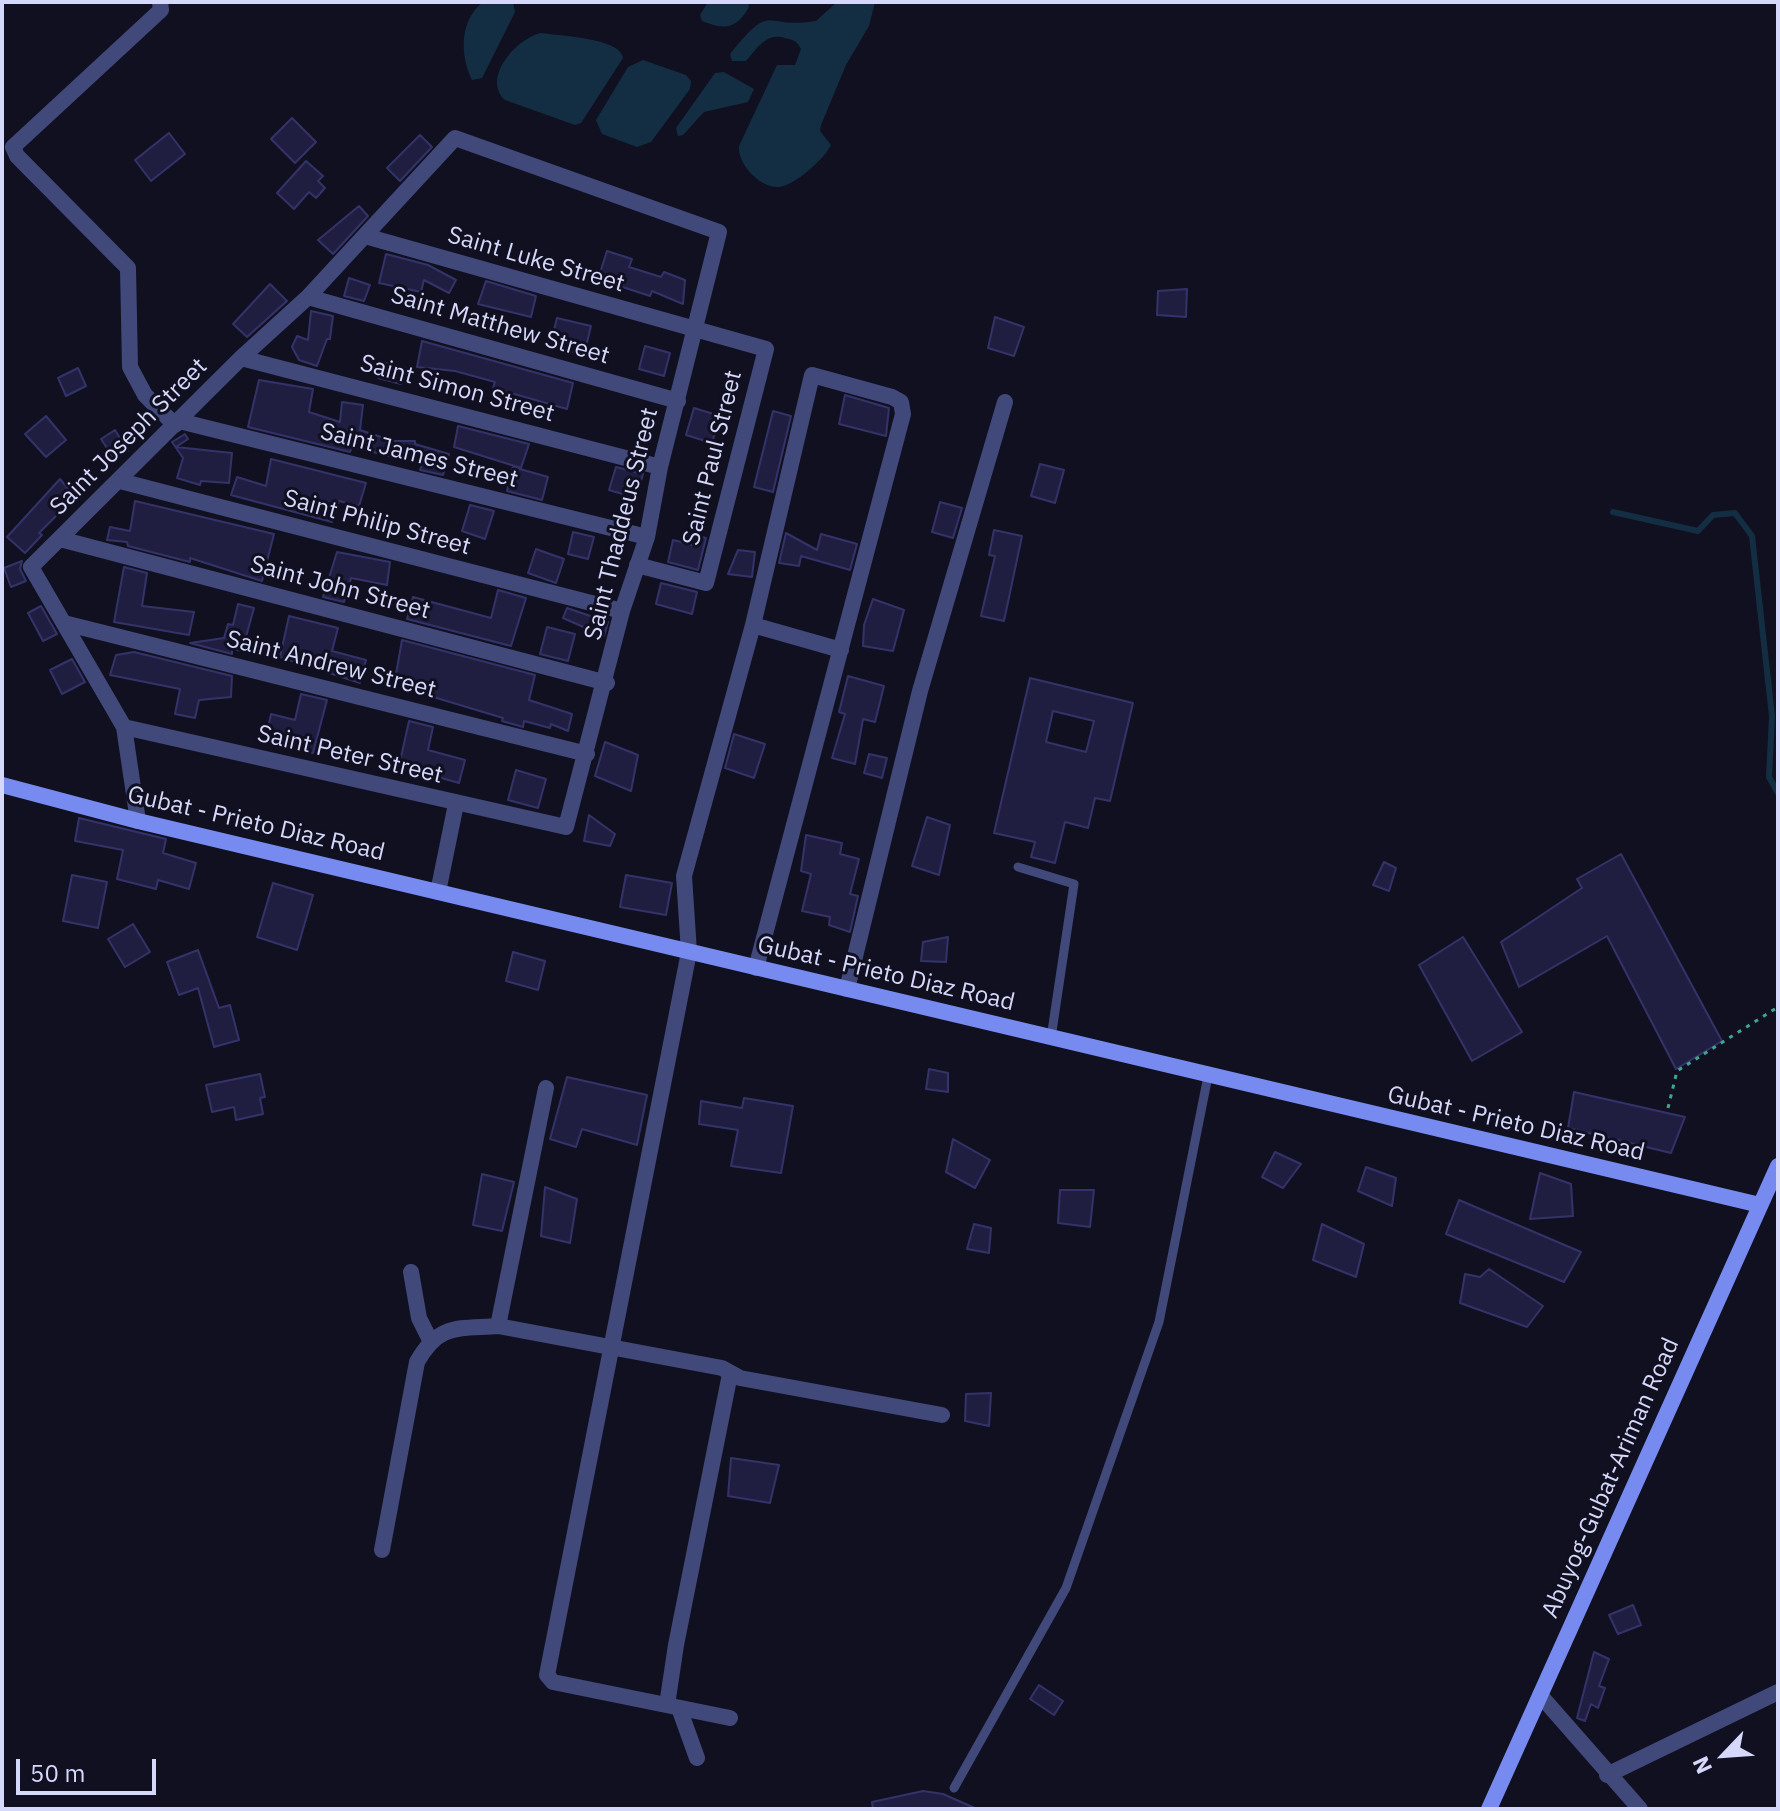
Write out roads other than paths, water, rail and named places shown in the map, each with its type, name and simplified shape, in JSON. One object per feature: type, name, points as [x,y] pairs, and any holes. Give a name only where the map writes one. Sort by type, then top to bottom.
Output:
[{"type":"main road","name":"Gubat - Prieto Diaz Road","points":[[2,785],[138,821],[1760,1205]]},
{"type":"main road","name":"Abuyog-Gubat-Ariman Road","points":[[1489,1809],[1778,1166]]},
{"type":"street","points":[[160,2],[161,10],[13,147],[17,156],[128,268],[130,367],[145,395],[177,423]]},
{"type":"street","name":"Saint Joseph Street","points":[[138,821],[124,727],[31,567],[241,358],[308,297],[455,138],[719,232]]},
{"type":"street","name":"Saint Thaddeus Street","points":[[566,827],[607,683],[622,611],[647,537],[660,467],[719,232]]},
{"type":"street","name":"Saint Luke Street","points":[[365,236],[694,330]]},
{"type":"street","name":"Saint Matthew Street","points":[[308,297],[678,401]]},
{"type":"street","name":"Saint Paul Street","points":[[637,565],[706,583],[766,349],[694,330]]},
{"type":"street","name":"Saint Simon Street","points":[[241,358],[660,467]]},
{"type":"street","points":[[730,1718],[553,1682],[547,1675],[689,952],[684,876],[753,625],[812,375],[892,397],[901,402],[903,414],[756,968]]},
{"type":"street","points":[[847,989],[920,691],[1005,402]]},
{"type":"street","name":"Saint James Street","points":[[177,423],[647,537]]},
{"type":"street","name":"Saint Philip Street","points":[[120,481],[622,611]]},
{"type":"street","name":"Saint John Street","points":[[60,539],[607,683]]},
{"type":"street","name":"Saint Andrew Street","points":[[64,623],[587,754]]},
{"type":"street","points":[[753,625],[841,650]]},
{"type":"street","name":"Saint Peter Street","points":[[124,727],[566,827]]},
{"type":"street","points":[[438,892],[456,804]]},
{"type":"street","points":[[498,1326],[546,1088]]},
{"type":"street","points":[[411,1272],[419,1318],[430,1340]]},
{"type":"street","points":[[382,1550],[417,1362],[430,1340],[454,1329],[498,1326],[722,1368],[730,1374],[942,1415]]},
{"type":"street","points":[[697,1758],[673,1706],[676,1645],[730,1374]]},
{"type":"street","points":[[1607,1775],[1778,1692]]},
{"type":"street","points":[[1540,1695],[1640,1809]]},
{"type":"lane","points":[[1018,867],[1074,884],[1051,1038]]},
{"type":"lane","points":[[954,1788],[1066,1588],[1159,1322],[1208,1076]]},
{"type":"water","points":[[483,2],[513,2],[515,12],[482,78],[472,80],[465,60],[464,39],[469,19]]},
{"type":"water","points":[[708,2],[748,2],[749,7],[734,24],[723,27],[702,21],[700,15]]},
{"type":"water","points":[[837,2],[875,2],[869,26],[846,65],[821,125],[820,131],[831,145],[797,179],[784,186],[768,185],[747,169],[739,146],[777,65],[795,65],[801,49],[795,41],[772,37],[746,61],[732,61],[730,54],[762,22],[816,21]]},
{"type":"water","points":[[541,33],[601,42],[620,51],[623,58],[581,123],[575,125],[505,100],[499,91],[497,81],[505,60],[522,42]]},
{"type":"water","points":[[643,60],[686,75],[691,81],[690,89],[651,142],[637,147],[602,134],[596,120],[628,67]]},
{"type":"water","points":[[724,72],[754,89],[748,102],[704,112],[683,135],[678,136],[676,128],[715,73]]},
{"type":"waterway","points":[[1613,512],[1698,531],[1713,515],[1735,513],[1752,536],[1772,716],[1769,777],[1778,793]]}]
